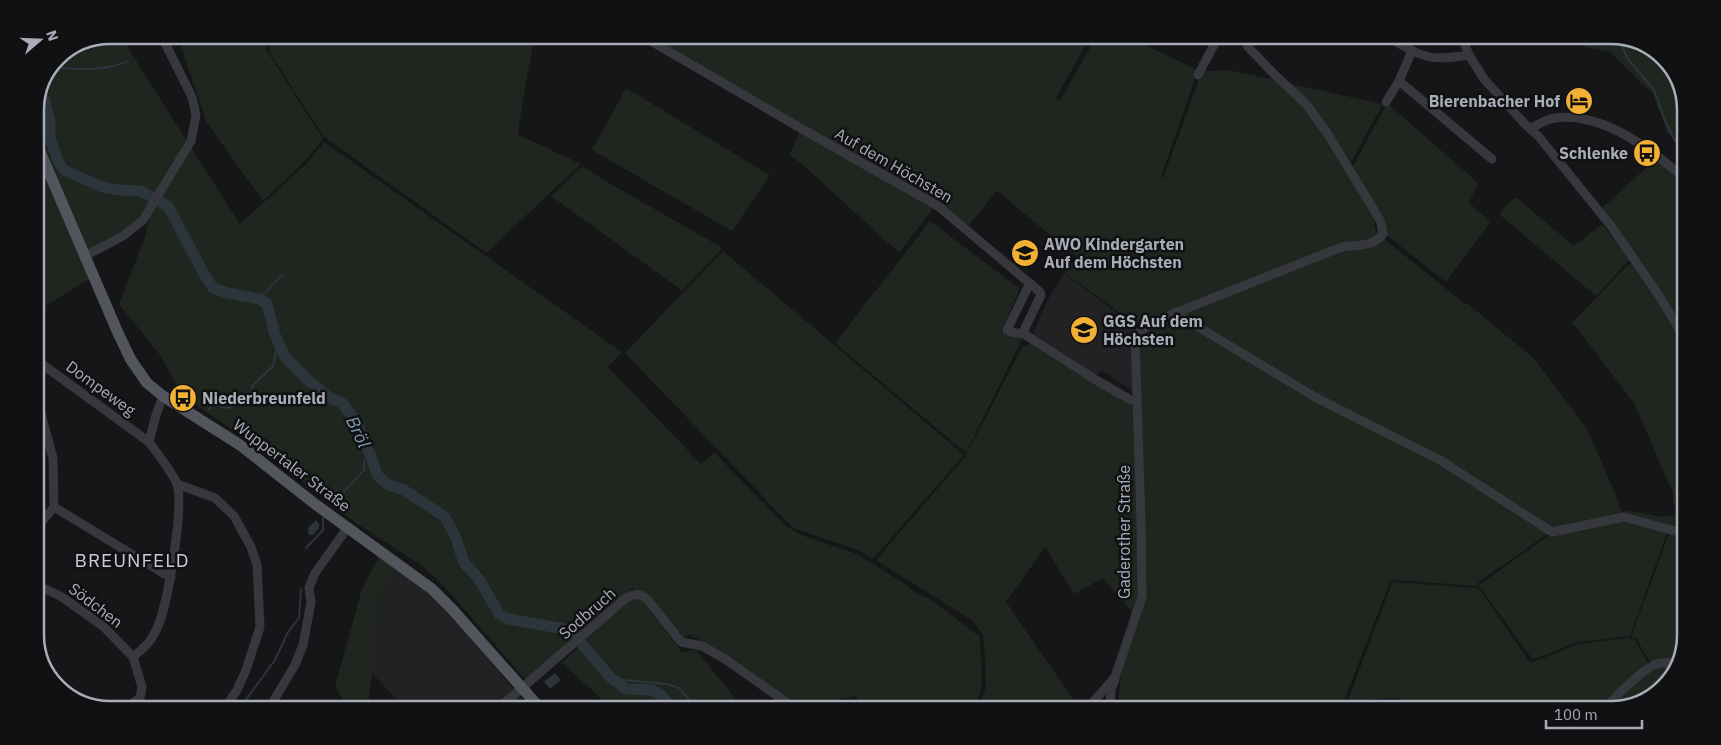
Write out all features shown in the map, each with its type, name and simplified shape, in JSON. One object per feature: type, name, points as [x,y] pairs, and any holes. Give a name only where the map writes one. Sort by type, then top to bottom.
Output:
[{"type":"main road","name":"Wuppertaler Straße","points":[[44,161],[118,333],[147,383],[163,396],[240,445],[432,589],[533,701]]},
{"type":"street","points":[[85,256],[123,236],[143,220],[191,141],[196,115],[192,97],[166,44]]},
{"type":"street","name":"Auf dem Höchsten","points":[[656,44],[938,206],[1040,292],[1041,295],[1024,334]]},
{"type":"street","points":[[1198,75],[1214,44]]},
{"type":"street","points":[[1175,313],[1342,247],[1370,244],[1380,240],[1383,234],[1381,223],[1306,104],[1267,68],[1247,44]]},
{"type":"street","points":[[1400,44],[1423,56],[1437,59],[1469,55]]},
{"type":"street","points":[[1465,44],[1484,79],[1539,137],[1611,226],[1658,294],[1677,325]]},
{"type":"street","points":[[1386,102],[1399,80],[1412,51]]},
{"type":"street","points":[[1399,80],[1492,158]]},
{"type":"street","points":[[1530,129],[1552,118],[1570,117],[1591,121],[1632,138],[1657,155],[1677,172]]},
{"type":"street","points":[[1030,283],[1007,330],[1024,334],[1096,380],[1136,401]]},
{"type":"street","points":[[1175,313],[1315,397],[1440,460],[1552,532],[1624,517],[1677,532]]},
{"type":"street","name":"Gaderother Straße","points":[[1094,701],[1115,676],[1142,597],[1135,336],[1150,324],[1175,313]]},
{"type":"street","name":"Dompeweg","points":[[44,366],[149,442]]},
{"type":"street","points":[[136,701],[140,698],[142,687],[134,657],[149,644],[158,625],[171,578],[178,506],[177,484],[149,442],[163,396]]},
{"type":"street","points":[[44,425],[53,458],[54,507],[44,519]]},
{"type":"street","points":[[177,484],[215,498],[234,516],[251,548],[257,565],[260,627],[246,670],[237,690],[229,701]]},
{"type":"street","points":[[54,507],[171,578]]},
{"type":"street","points":[[273,701],[295,665],[303,645],[311,602],[309,588],[316,573],[348,527]]},
{"type":"street","name":"Södchen","points":[[44,588],[62,597],[104,627],[134,657]]},
{"type":"street","name":"Sodbruch","points":[[507,701],[626,598],[634,594],[642,595],[648,600],[681,642],[702,646],[718,655],[784,701]]},
{"type":"street","points":[[1613,701],[1651,666],[1671,663]]},
{"type":"street","points":[[1110,701],[1111,689],[1115,676]]},
{"type":"shaded area","points":[[101,44],[126,44],[186,140],[157,194],[135,223],[120,234],[91,249],[82,242],[44,154],[44,105],[46,92],[57,69],[61,65],[65,65],[66,60],[77,53],[88,47]]},
{"type":"shaded area","points":[[186,44],[267,44],[265,50],[323,139],[305,161],[263,201],[207,123],[181,47]]},
{"type":"shaded area","points":[[270,44],[533,44],[518,131],[519,135],[581,164],[486,253],[323,136],[270,53]]},
{"type":"shaded area","points":[[661,44],[1086,44],[1056,98],[1060,101],[1092,44],[1143,44],[1198,70],[1161,177],[1163,178],[1202,71],[1228,70],[1280,81],[1308,111],[1373,213],[1375,229],[1382,237],[1465,304],[1468,304],[1538,364],[1586,427],[1622,513],[1553,529],[1442,460],[1382,426],[1549,533],[1481,580],[1476,586],[1394,580],[1389,584],[1344,701],[1119,701],[1121,670],[1139,614],[1139,350],[1151,328],[1136,325],[1064,272],[1077,257],[997,191],[967,227],[938,202],[899,253],[803,165],[789,155],[801,130]]},
{"type":"shaded area","points":[[1582,44],[1624,45],[1652,57],[1664,69],[1674,88],[1676,97],[1677,140],[1668,133],[1653,94],[1610,52],[1585,47]]},
{"type":"shaded area","points":[[1291,84],[1383,104],[1350,164],[1308,101]]},
{"type":"shaded area","points":[[626,88],[770,175],[732,231],[592,150]]},
{"type":"shaded area","points":[[1386,105],[1389,105],[1478,183],[1469,203],[1490,222],[1446,282],[1385,234],[1352,168]]},
{"type":"shaded area","points":[[324,142],[622,352],[608,367],[701,464],[714,452],[786,526],[801,535],[857,554],[902,582],[917,594],[930,599],[980,637],[982,685],[977,701],[857,701],[857,696],[831,701],[790,701],[718,651],[689,634],[681,642],[646,604],[682,652],[696,650],[737,701],[604,701],[562,663],[627,599],[640,596],[633,588],[529,679],[525,679],[443,585],[422,566],[356,523],[264,452],[182,395],[160,355],[119,304],[145,237],[150,215],[190,146],[240,224],[306,164]]},
{"type":"shaded area","points":[[1657,158],[1677,176],[1677,319],[1649,275],[1602,208]]},
{"type":"shaded area","points":[[583,166],[602,179],[721,247],[720,251],[681,292],[680,289],[551,196]]},
{"type":"shaded area","points":[[44,171],[91,278],[44,307]]},
{"type":"shaded area","points":[[1517,198],[1574,246],[1602,224],[1630,259],[1596,296],[1500,215],[1507,204]]},
{"type":"shaded area","points":[[930,221],[1020,289],[1001,331],[1022,339],[966,453],[835,343]]},
{"type":"shaded area","points":[[723,251],[964,455],[873,559],[858,550],[793,528],[625,353]]},
{"type":"shaded area","points":[[1633,263],[1677,329],[1677,509],[1673,503],[1673,493],[1634,403],[1575,325],[1571,324],[1627,266]]},
{"type":"shaded area","name":"GGS Auf dem Höchsten","points":[[1064,273],[1133,325],[1132,390],[1101,370],[1097,376],[1033,335],[1047,301]]},
{"type":"shaded area","points":[[1031,343],[1131,403],[1134,410],[1140,585],[1133,613],[1103,578],[1074,594],[1045,547],[1006,602],[1074,701],[982,701],[986,686],[983,635],[973,621],[876,560],[965,457],[1022,347]]},
{"type":"shaded area","points":[[1677,509],[1677,528],[1626,513],[1624,510],[1662,517],[1674,515]]},
{"type":"shaded area","points":[[1619,519],[1667,533],[1630,636],[1578,642],[1533,660],[1478,587],[1551,534]]},
{"type":"shaded area","points":[[316,520],[319,528],[313,535],[309,535],[308,528]]},
{"type":"shaded area","points":[[1670,531],[1677,533],[1677,636],[1672,661],[1651,664],[1636,638],[1631,637]]},
{"type":"shaded area","points":[[379,556],[398,567],[376,605],[369,701],[344,701],[335,686],[362,589]]},
{"type":"shaded area","points":[[398,567],[438,599],[524,701],[398,701],[371,672],[376,605]]},
{"type":"shaded area","points":[[1394,582],[1476,588],[1481,591],[1528,660],[1533,662],[1578,644],[1627,638],[1634,639],[1649,665],[1611,701],[1407,701],[1399,698],[1348,700]]},
{"type":"shaded area","points":[[1669,666],[1664,676],[1648,690],[1629,699],[1617,701],[1651,669]]},
{"type":"shaded area","points":[[555,673],[561,680],[550,689],[544,682]]},
{"type":"waterway","points":[[1621,45],[1628,59],[1654,90],[1666,123],[1677,142]]},
{"type":"waterway","points":[[59,67],[100,68],[128,61]]},
{"type":"waterway","name":"Bröl","points":[[45,101],[50,122],[50,139],[59,163],[64,170],[102,187],[141,191],[168,206],[213,288],[227,293],[259,299],[267,304],[275,335],[285,357],[308,380],[330,398],[342,403],[356,421],[377,475],[387,484],[404,490],[445,517],[456,538],[464,563],[479,579],[499,614],[508,619],[570,630],[611,678],[626,689],[652,690],[666,701]]},
{"type":"waterway","points":[[259,299],[283,274]]},
{"type":"waterway","points":[[209,409],[212,405],[230,408],[251,392],[252,386],[273,366],[278,342]]},
{"type":"waterway","points":[[336,500],[364,470],[364,461],[370,454]]},
{"type":"waterway","points":[[306,548],[323,530],[323,518]]},
{"type":"waterway","points":[[245,701],[275,660],[288,632],[299,618],[301,589]]},
{"type":"waterway","points":[[612,679],[667,684],[679,688],[690,701]]},
{"type":"place","name":"Bierenbacher Hof","points":[[1579,101]]},
{"type":"place","name":"Schlenke","points":[[1647,153]]},
{"type":"place","name":"AWO Kindergarten Auf dem Höchsten","points":[[1025,253]]},
{"type":"place","name":"GGS Auf dem Höchsten","points":[[1084,330]]},
{"type":"place","name":"Niederbreunfeld","points":[[183,398]]},
{"type":"district","name":"BREUNFELD","points":[[132,560]]}]
